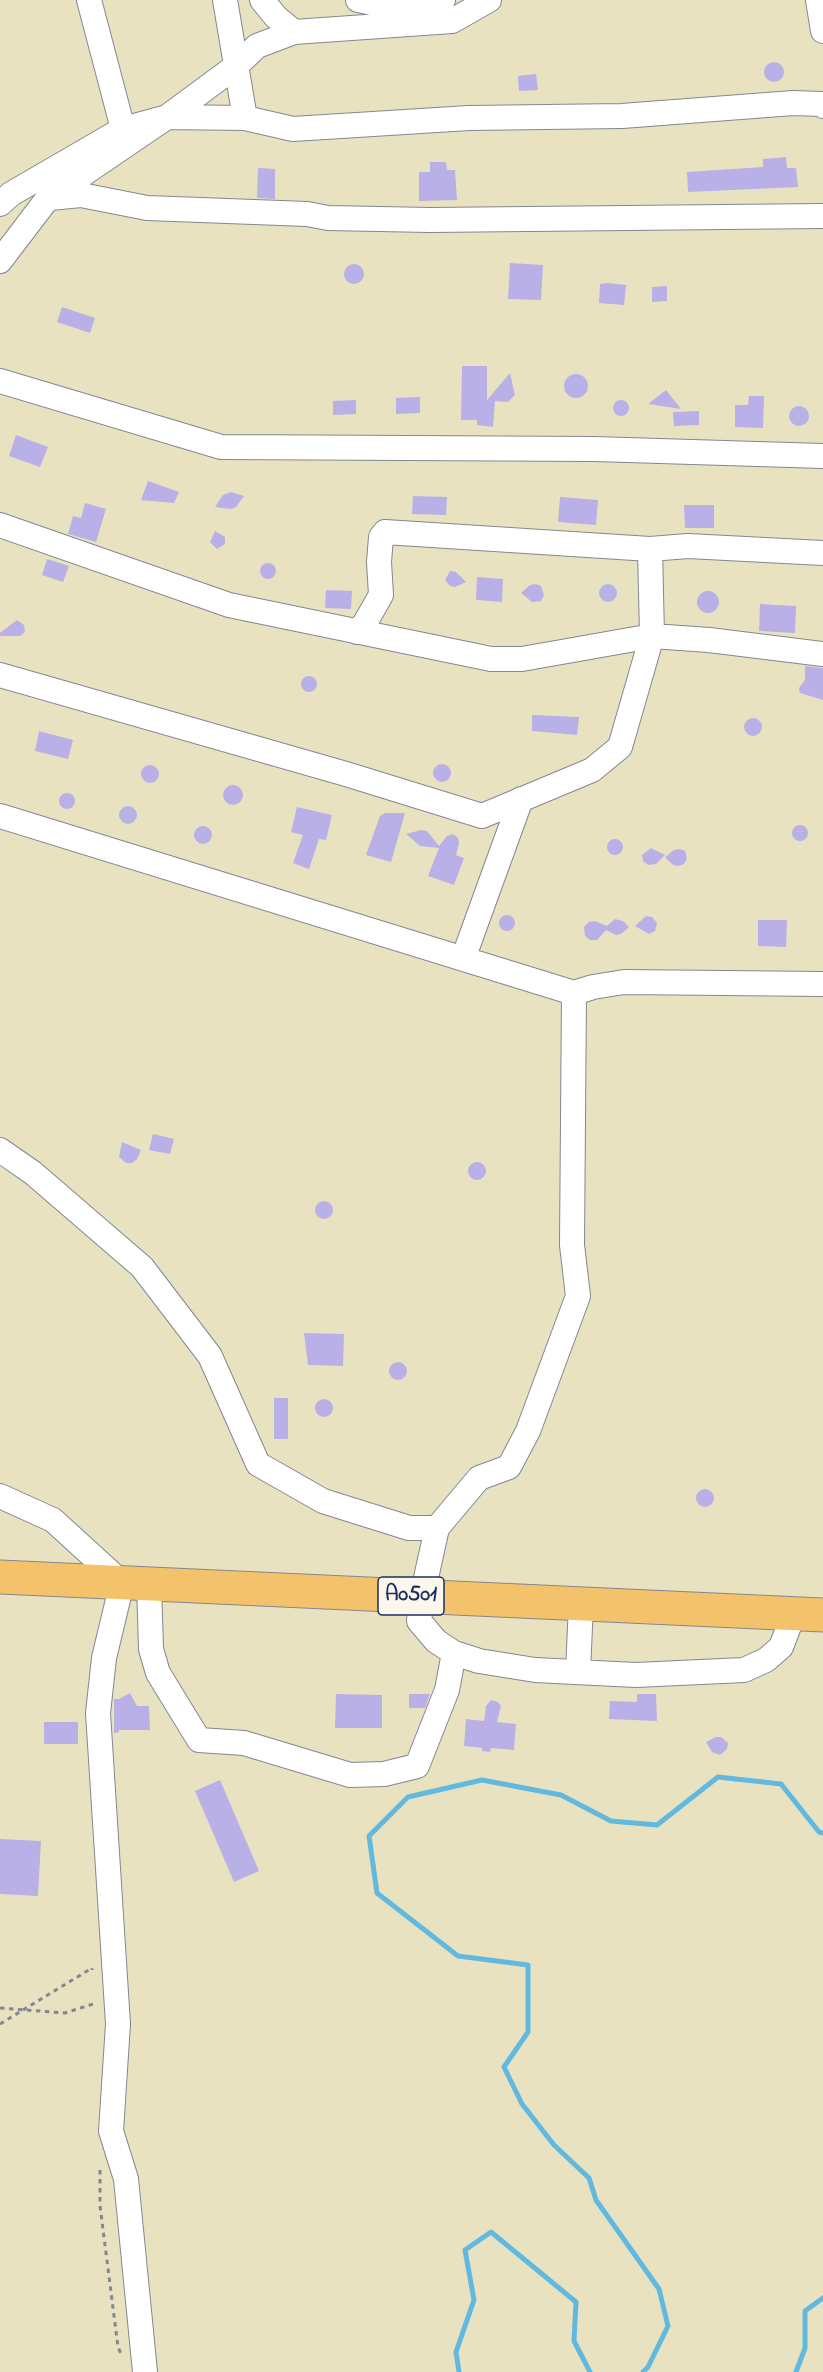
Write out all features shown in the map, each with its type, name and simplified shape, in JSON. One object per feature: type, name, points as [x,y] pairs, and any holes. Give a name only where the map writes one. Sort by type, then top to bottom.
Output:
[{"type":"highway","name":"A0501","points":[[0,1577],[808,1614]]},
{"type":"street","points":[[89,0],[123,129]]},
{"type":"street","points":[[225,0],[245,118]]},
{"type":"street","points":[[262,0],[294,32]]},
{"type":"street","points":[[358,0],[411,11],[442,0]]},
{"type":"street","points":[[0,261],[48,198],[167,117],[236,66],[257,46],[294,32],[452,21],[489,0]]},
{"type":"street","points":[[820,0],[823,31]]},
{"type":"street","points":[[0,204],[10,194],[123,129],[167,117],[245,118],[293,129],[469,118],[622,116],[793,103],[822,104],[823,106]]},
{"type":"street","points":[[48,198],[81,195],[147,208],[307,214],[339,218],[637,219],[823,216]]},
{"type":"street","points":[[0,381],[221,447],[594,449],[823,456]]},
{"type":"street","points":[[0,525],[229,605],[492,660],[522,659],[652,636],[709,640],[823,654]]},
{"type":"street","points":[[357,632],[366,623],[381,595],[379,562],[381,537],[385,532],[650,549],[688,546],[823,553]]},
{"type":"street","points":[[0,675],[335,771],[482,816],[592,770],[620,747],[652,636],[650,549]]},
{"type":"street","points":[[463,959],[521,799]]},
{"type":"street","points":[[0,816],[574,993],[624,982],[823,984]]},
{"type":"street","points":[[574,993],[572,1245],[578,1296],[532,1421],[509,1467],[479,1478],[437,1528],[422,1596],[419,1621],[436,1641],[454,1653],[479,1661],[578,1672],[636,1674],[744,1670],[766,1660],[781,1647],[808,1614]]},
{"type":"street","points":[[0,1150],[33,1173],[142,1267],[210,1356],[258,1464],[322,1501],[410,1528],[437,1528]]},
{"type":"street","points":[[0,1496],[53,1521],[135,1583],[158,1673],[199,1740],[244,1743],[350,1775],[384,1774],[417,1766],[447,1690],[454,1653]]},
{"type":"street","points":[[135,1583],[104,1659],[98,1713],[118,2024],[111,2131],[126,2179],[145,2372]]},
{"type":"street","points":[[578,1672],[581,1604]]},
{"type":"path","points":[[0,2024],[92,1968],[93,1980]]},
{"type":"path","points":[[0,2008],[65,2013],[96,2003],[95,1992]]},
{"type":"building","points":[[770,62],[778,62],[784,68],[784,76],[778,82],[770,82],[764,76],[764,68]]},
{"type":"building","points":[[536,74],[538,90],[519,91],[518,76]]},
{"type":"building","points":[[786,157],[787,168],[796,168],[798,187],[688,192],[687,172],[763,167],[763,159]]},
{"type":"building","points":[[430,162],[446,162],[447,170],[455,170],[457,200],[419,201],[419,172],[430,172]]},
{"type":"building","points":[[258,168],[275,169],[275,199],[257,198]]},
{"type":"building","points":[[510,263],[543,265],[541,300],[508,299]]},
{"type":"building","points":[[354,264],[361,267],[364,274],[361,281],[354,284],[347,281],[344,274],[347,267]]},
{"type":"building","points":[[600,284],[626,285],[624,305],[599,303]]},
{"type":"building","points":[[667,286],[667,301],[652,302],[652,287]]},
{"type":"building","points":[[62,307],[95,318],[90,333],[57,322]]},
{"type":"building","points":[[462,366],[487,366],[487,400],[510,373],[515,395],[508,402],[495,401],[493,427],[477,425],[477,420],[461,420]]},
{"type":"building","points":[[576,374],[581,375],[587,381],[587,391],[581,397],[576,398],[571,397],[565,391],[564,386],[565,381],[571,375]]},
{"type":"building","points":[[666,390],[681,409],[648,404]]},
{"type":"building","points":[[749,396],[764,396],[763,428],[735,427],[735,405],[748,405]]},
{"type":"building","points":[[420,397],[420,413],[396,414],[396,398]]},
{"type":"building","points":[[356,400],[356,414],[333,415],[333,401]]},
{"type":"building","points":[[618,400],[624,400],[629,408],[627,414],[618,416],[613,411],[613,405]]},
{"type":"building","points":[[799,406],[806,409],[809,416],[806,423],[799,426],[792,423],[789,416],[792,409]]},
{"type":"building","points":[[699,411],[699,425],[674,426],[673,412]]},
{"type":"building","points":[[16,435],[48,447],[40,467],[9,456]]},
{"type":"building","points":[[148,481],[179,492],[174,503],[141,500]]},
{"type":"building","points":[[231,492],[244,496],[236,507],[231,509],[215,507],[223,495]]},
{"type":"building","points":[[413,496],[447,497],[446,515],[412,514]]},
{"type":"building","points":[[560,497],[598,500],[596,525],[558,522]]},
{"type":"building","points":[[85,503],[106,509],[96,542],[68,534],[73,516],[81,518]]},
{"type":"building","points":[[684,505],[714,505],[714,528],[685,528]]},
{"type":"building","points":[[215,531],[225,537],[225,544],[217,549],[210,542]]},
{"type":"building","points":[[47,559],[69,566],[63,582],[42,575]]},
{"type":"building","points":[[268,563],[274,565],[276,571],[274,577],[268,579],[262,577],[260,571],[262,565]]},
{"type":"building","points":[[450,571],[456,572],[466,582],[455,587],[450,586],[445,580]]},
{"type":"building","points":[[477,577],[503,579],[502,602],[476,600]]},
{"type":"building","points":[[608,584],[614,587],[617,593],[614,599],[608,602],[602,599],[599,593],[602,587]]},
{"type":"building","points":[[530,585],[541,586],[544,595],[541,601],[532,602],[521,593]]},
{"type":"building","points":[[326,590],[352,591],[351,609],[325,608]]},
{"type":"building","points":[[708,591],[716,594],[719,602],[716,610],[708,613],[700,610],[697,602],[700,594]]},
{"type":"building","points":[[760,604],[796,606],[795,633],[759,631]]},
{"type":"building","points":[[17,620],[24,625],[23,634],[0,636],[0,633]]},
{"type":"building","points":[[805,666],[823,668],[823,700],[800,693],[799,688],[805,680]]},
{"type":"building","points":[[306,676],[312,676],[317,684],[315,690],[306,692],[301,687],[301,681]]},
{"type":"building","points":[[532,715],[579,717],[577,735],[532,731]]},
{"type":"building","points":[[753,718],[759,721],[762,727],[759,733],[753,736],[747,733],[744,727],[747,721]]},
{"type":"building","points":[[39,731],[73,740],[68,759],[35,751]]},
{"type":"building","points":[[442,764],[448,767],[451,773],[448,779],[442,782],[436,779],[433,773],[436,767]]},
{"type":"building","points":[[150,765],[156,768],[159,774],[156,780],[150,783],[144,780],[141,774],[144,768]]},
{"type":"building","points":[[233,785],[240,788],[243,795],[240,802],[233,805],[226,802],[223,795],[226,788]]},
{"type":"building","points":[[64,793],[70,793],[75,801],[73,807],[64,809],[59,804],[59,798]]},
{"type":"building","points":[[128,806],[134,809],[137,815],[134,821],[128,824],[122,821],[119,815],[122,809]]},
{"type":"building","points":[[297,807],[332,815],[326,840],[319,839],[309,869],[293,863],[303,835],[291,832]]},
{"type":"building","points":[[385,813],[405,813],[391,862],[366,855],[380,816]]},
{"type":"building","points":[[797,825],[803,825],[808,833],[806,839],[797,841],[792,836],[792,830]]},
{"type":"building","points":[[203,826],[209,829],[212,835],[209,841],[203,844],[197,841],[194,835],[197,829]]},
{"type":"building","points":[[421,830],[427,831],[439,846],[447,836],[453,834],[458,838],[456,855],[464,858],[454,885],[428,876],[439,848],[420,846],[406,834]]},
{"type":"building","points":[[615,839],[621,841],[623,847],[621,853],[615,855],[609,853],[607,847],[609,841]]},
{"type":"building","points":[[651,848],[665,855],[656,864],[648,865],[643,861],[642,855]]},
{"type":"building","points":[[674,850],[685,851],[687,859],[684,864],[673,865],[665,857]]},
{"type":"building","points":[[504,915],[510,915],[515,923],[513,929],[504,931],[499,926],[499,920]]},
{"type":"building","points":[[646,916],[652,917],[657,923],[655,931],[649,934],[635,926]]},
{"type":"building","points":[[615,919],[623,921],[629,927],[616,935],[606,930],[597,940],[590,940],[585,936],[584,927],[589,922],[595,921],[607,926]]},
{"type":"building","points":[[758,920],[787,920],[786,947],[758,946]]},
{"type":"building","points":[[153,1134],[174,1139],[170,1154],[149,1150]]},
{"type":"building","points":[[122,1142],[141,1150],[137,1159],[132,1163],[126,1163],[119,1157]]},
{"type":"building","points":[[477,1162],[483,1165],[486,1171],[483,1177],[477,1180],[471,1177],[468,1171],[471,1165]]},
{"type":"building","points":[[324,1201],[330,1204],[333,1210],[330,1216],[324,1219],[318,1216],[315,1210],[318,1204]]},
{"type":"building","points":[[304,1333],[344,1334],[343,1366],[308,1365]]},
{"type":"building","points":[[398,1362],[404,1365],[407,1371],[404,1377],[398,1380],[392,1377],[389,1371],[392,1365]]},
{"type":"building","points":[[274,1398],[288,1398],[288,1439],[274,1439]]},
{"type":"building","points":[[324,1399],[330,1402],[333,1408],[330,1414],[324,1417],[318,1414],[315,1408],[318,1402]]},
{"type":"building","points":[[705,1489],[711,1492],[714,1498],[711,1504],[705,1507],[699,1504],[696,1498],[699,1492]]},
{"type":"building","points":[[130,1693],[137,1706],[149,1706],[150,1730],[119,1730],[114,1733],[114,1699]]},
{"type":"building","points":[[336,1694],[382,1695],[382,1728],[335,1728]]},
{"type":"building","points":[[409,1694],[430,1694],[425,1708],[409,1708]]},
{"type":"building","points":[[637,1694],[656,1694],[657,1721],[609,1719],[610,1701],[637,1702]]},
{"type":"building","points":[[491,1700],[498,1702],[501,1706],[497,1722],[516,1724],[514,1750],[491,1748],[490,1752],[482,1751],[482,1748],[464,1746],[466,1719],[484,1721],[486,1706]]},
{"type":"building","points":[[44,1722],[78,1722],[78,1744],[44,1744]]},
{"type":"building","points":[[721,1737],[728,1743],[727,1749],[720,1755],[712,1752],[706,1742]]},
{"type":"building","points":[[220,1780],[259,1871],[234,1882],[195,1791]]},
{"type":"building","points":[[0,1839],[41,1841],[38,1896],[0,1894]]},
{"type":"waterway","points":[[643,2372],[648,2367],[668,2326],[659,2289],[596,2200],[589,2178],[554,2145],[522,2104],[504,2067],[528,2032],[528,1965],[458,1956],[377,1893],[369,1836],[408,1797],[482,1780],[561,1795],[611,1821],[657,1825],[718,1777],[781,1784],[819,1832],[823,1833]]},
{"type":"waterway","points":[[459,2372],[456,2352],[474,2300],[465,2250],[491,2232],[576,2302],[574,2341],[590,2372]]},
{"type":"waterway","points":[[796,2372],[805,2348],[805,2311],[823,2298]]}]
